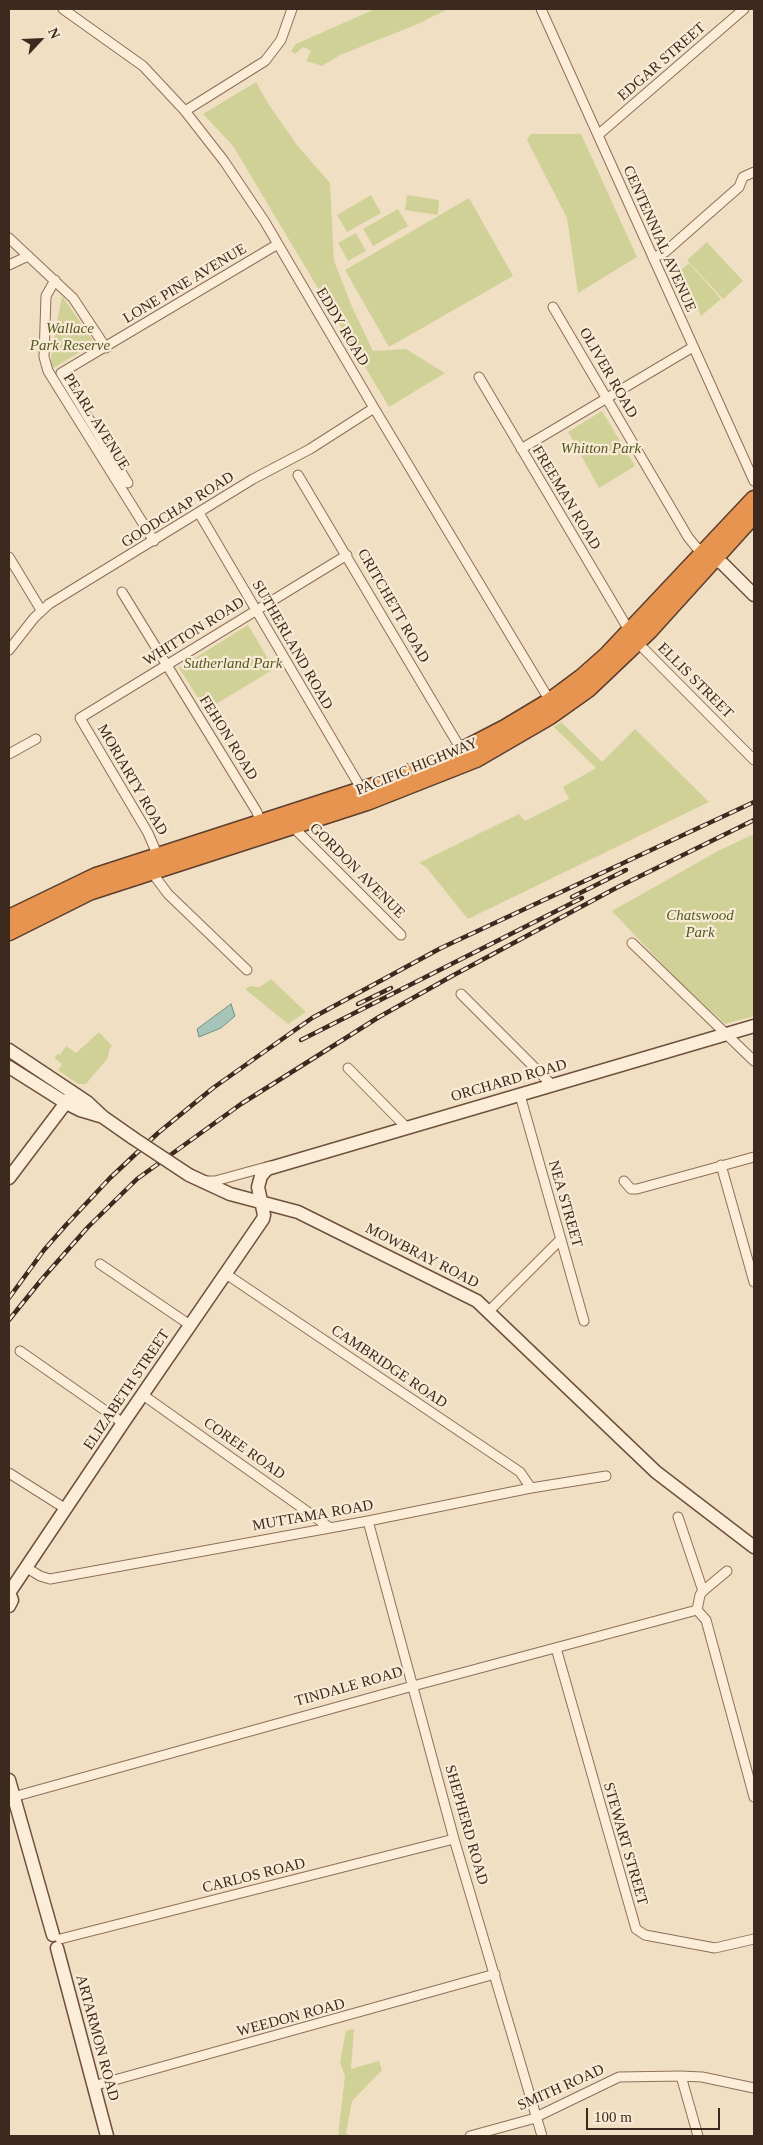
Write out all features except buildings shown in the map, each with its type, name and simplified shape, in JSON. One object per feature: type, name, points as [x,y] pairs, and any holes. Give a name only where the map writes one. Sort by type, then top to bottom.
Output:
[{"type":"highway","name":"PACIFIC HIGHWAY","points":[[9,932],[88,892],[156,864],[261,824],[362,790],[462,751],[505,728],[581,678],[634,638],[684,594],[710,556],[754,499]]},
{"type":"highway","name":"PACIFIC HIGHWAY","points":[[710,556],[754,515]]},
{"type":"highway","name":"PACIFIC HIGHWAY","points":[[9,918],[76,885],[293,827],[367,802],[476,759],[572,702],[634,638]]},
{"type":"street","name":"EDDY ROAD","points":[[63,9],[134,58],[185,111],[224,161],[278,244],[374,408],[550,700]]},
{"type":"street","points":[[185,111],[265,61],[281,40],[292,9]]},
{"type":"street","name":"CENTENNIAL AVENUE","points":[[541,9],[754,481]]},
{"type":"street","name":"EDGAR STREET","points":[[598,136],[744,9]]},
{"type":"street","points":[[653,258],[665,252],[739,187],[743,177],[754,172]]},
{"type":"street","points":[[9,238],[73,298],[106,348]]},
{"type":"street","name":"LONE PINE AVENUE","points":[[106,348],[278,244]]},
{"type":"street","points":[[9,265],[28,256]]},
{"type":"street","name":"PEARL AVENUE","points":[[54,280],[46,296],[44,357],[48,371],[154,541]]},
{"type":"street","name":"OLIVER ROAD","points":[[553,307],[688,537],[710,556]]},
{"type":"street","points":[[521,449],[693,347]]},
{"type":"street","name":"PEARL AVENUE","points":[[106,348],[61,373],[128,483]]},
{"type":"street","name":"FREEMAN ROAD","points":[[479,378],[634,638]]},
{"type":"street","name":"GOODCHAP ROAD","points":[[9,650],[41,610],[253,479],[310,449],[374,408]]},
{"type":"street","name":"CRITCHETT ROAD","points":[[298,475],[462,751]]},
{"type":"street","name":"SUTHERLAND ROAD","points":[[199,513],[362,790]]},
{"type":"street","name":"WHITTON ROAD","points":[[80,718],[347,555]]},
{"type":"street","points":[[710,556],[754,595]]},
{"type":"street","points":[[9,558],[41,610]]},
{"type":"street","name":"FEHON ROAD","points":[[122,592],[257,812],[261,824]]},
{"type":"street","name":"ELLIS STREET","points":[[634,638],[754,760]]},
{"type":"street","name":"MORIARTY ROAD","points":[[80,718],[148,834],[156,864],[156,878],[168,894],[247,970]]},
{"type":"street","points":[[9,754],[36,738]]},
{"type":"street","name":"GORDON AVENUE","points":[[293,827],[401,935]]},
{"type":"street","points":[[632,943],[754,1061]]},
{"type":"street","points":[[461,994],[553,1086]]},
{"type":"street","name":"ORCHARD ROAD","points":[[193,1178],[214,1181],[272,1166],[553,1086],[754,1026]]},
{"type":"street","name":"MOWBRAY ROAD","points":[[9,1050],[70,1098],[80,1110],[103,1117],[193,1178],[230,1194],[288,1208],[477,1301],[656,1472],[754,1546]]},
{"type":"street","name":"MOWBRAY ROAD","points":[[9,1067],[70,1098]]},
{"type":"street","points":[[348,1068],[407,1128]]},
{"type":"street","name":"NEA STREET","points":[[520,1094],[584,1321]]},
{"type":"street","points":[[9,1178],[70,1098]]},
{"type":"street","points":[[624,1181],[631,1189],[637,1189],[754,1157]]},
{"type":"street","points":[[721,1165],[754,1282]]},
{"type":"street","points":[[261,1202],[258,1190],[259,1180],[263,1172],[272,1166]]},
{"type":"street","name":"ELIZABETH STREET","points":[[9,1598],[123,1423],[263,1219],[261,1202]]},
{"type":"street","points":[[488,1312],[560,1239]]},
{"type":"street","points":[[100,1264],[190,1325]]},
{"type":"street","name":"CAMBRIDGE ROAD","points":[[226,1274],[520,1472],[531,1488]]},
{"type":"street","points":[[20,1351],[123,1423]]},
{"type":"street","name":"COREE ROAD","points":[[143,1395],[328,1526]]},
{"type":"street","points":[[9,1473],[66,1509]]},
{"type":"street","name":"MUTTAMA ROAD","points":[[27,1568],[40,1576],[50,1578],[328,1526],[368,1521],[531,1488],[606,1476]]},
{"type":"street","points":[[678,1517],[703,1591]]},
{"type":"street","name":"SHEPHERD ROAD","points":[[368,1521],[454,1839],[542,2136]]},
{"type":"street","points":[[727,1571],[700,1595],[698,1610],[706,1620],[754,1797]]},
{"type":"street","name":"TINDALE ROAD","points":[[11,1798],[413,1686],[698,1610]]},
{"type":"street","name":"STEWART STREET","points":[[556,1648],[636,1929],[645,1935],[715,1948],[754,1939]]},
{"type":"street","name":"ARTARMON ROAD","points":[[9,1780],[11,1798],[57,1941],[107,2136]]},
{"type":"street","name":"CARLOS ROAD","points":[[57,1941],[454,1839]]},
{"type":"street","name":"WEEDON ROAD","points":[[93,2086],[495,1974]]},
{"type":"street","points":[[681,2076],[698,2136]]},
{"type":"street","name":"SMITH ROAD","points":[[470,2136],[536,2117],[618,2077],[702,2077],[754,2088]]},
{"type":"green space","points":[[375,9],[448,9],[418,24],[340,55],[322,66],[306,61],[311,51],[303,47],[295,54],[291,51],[296,44]]},
{"type":"green space","points":[[256,82],[269,105],[297,145],[330,183],[334,261],[353,309],[373,351],[406,349],[445,373],[389,407],[233,146],[203,114]]},
{"type":"green space","points":[[531,134],[581,134],[637,257],[578,293],[567,218],[527,140]]},
{"type":"green space","points":[[371,195],[381,213],[347,232],[337,215]]},
{"type":"green space","points":[[407,195],[439,200],[438,215],[405,210]]},
{"type":"green space","points":[[469,198],[513,276],[389,347],[345,270]]},
{"type":"green space","points":[[398,209],[408,226],[373,246],[363,229]]},
{"type":"green space","points":[[356,233],[366,251],[348,261],[338,243]]},
{"type":"green space","points":[[707,242],[743,281],[723,299],[687,260]]},
{"type":"green space","points":[[689,263],[721,299],[701,316],[681,270]]},
{"type":"green space","name":"Wallace Park Reserve","points":[[62,296],[95,343],[50,370],[53,343]]},
{"type":"green space","name":"Whitton Park","points":[[602,411],[635,466],[599,488],[568,432]]},
{"type":"green space","name":"Sutherland Park","points":[[248,625],[274,669],[206,710],[179,668]]},
{"type":"green space","points":[[561,722],[602,762],[635,729],[709,802],[468,919],[426,867],[419,863],[519,814],[525,821],[569,799],[563,787],[596,768],[554,727]]},
{"type":"green space","name":"Chatswood Park","points":[[754,834],[754,1016],[725,1024],[678,981],[612,911],[718,851]]},
{"type":"green space","points":[[271,979],[306,1012],[288,1024],[245,989],[251,986],[260,987]]},
{"type":"green space","points":[[99,1032],[112,1046],[109,1050],[108,1058],[86,1084],[78,1084],[58,1070],[62,1064],[54,1058],[58,1054],[60,1055],[66,1046],[76,1053]]},
{"type":"green space","points":[[354,2029],[351,2069],[379,2061],[382,2070],[352,2101],[346,2133],[349,2136],[338,2136],[345,2076],[340,2062],[346,2031]]},
{"type":"shaded area","points":[[231,1004],[235,1016],[221,1028],[199,1037],[197,1029]]},
{"type":"railway","points":[[9,1298],[44,1250],[66,1225],[110,1178],[158,1133],[213,1088],[312,1018],[441,948],[754,802]]},
{"type":"railway","points":[[9,1320],[88,1227],[137,1179],[241,1104],[379,1017],[452,976],[616,888],[754,820]]},
{"type":"railway","points":[[572,897],[626,870]]},
{"type":"railway","points":[[301,1040],[582,898]]},
{"type":"railway","points":[[358,1004],[391,988]]}]
